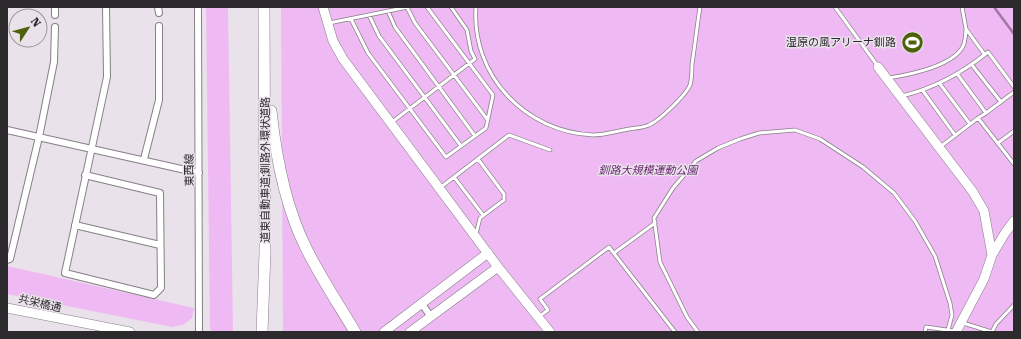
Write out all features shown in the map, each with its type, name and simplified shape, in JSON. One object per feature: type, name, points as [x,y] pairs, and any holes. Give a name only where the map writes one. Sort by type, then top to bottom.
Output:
[{"type":"highway","name":"道東自動車道;釧路外環状道路","points":[[256,332],[258,244],[257,7]]},
{"type":"highway","name":"道東自動車道;釧路外環状道路","points":[[262,332],[265,244],[264,7]]},
{"type":"highway","points":[[264,45],[274,137],[284,188],[307,250],[355,332]]},
{"type":"street","points":[[55,7],[55,15]]},
{"type":"street","points":[[85,176],[160,193],[161,288],[154,295],[65,273],[85,176],[91,148],[107,77],[106,7]]},
{"type":"street","name":"東西線","points":[[198,7],[199,332]]},
{"type":"street","points":[[323,7],[333,41],[343,59],[498,267],[550,332]]},
{"type":"street","points":[[144,160],[159,100],[159,26]]},
{"type":"street","points":[[7,260],[10,259],[39,137],[54,62],[55,27]]},
{"type":"street","points":[[878,67],[973,192],[984,211],[992,254]]},
{"type":"street","points":[[7,130],[199,173]]},
{"type":"street","points":[[954,331],[962,322],[984,279],[992,254],[1004,233],[1014,222]]},
{"type":"street","points":[[75,225],[160,245]]},
{"type":"street","points":[[385,332],[488,253]]},
{"type":"street","points":[[410,332],[498,267]]},
{"type":"street","points":[[422,304],[431,317]]},
{"type":"street","name":"共栄橋通","points":[[7,308],[67,321]]},
{"type":"street","points":[[67,321],[100,332]]},
{"type":"street","points":[[67,321],[130,332]]},
{"type":"lane","points":[[327,24],[408,7],[415,23],[488,120]]},
{"type":"lane","points":[[351,19],[368,53],[446,157],[486,128],[493,95],[428,7]]},
{"type":"lane","points":[[390,123],[475,59],[471,51],[467,30],[451,7]]},
{"type":"lane","points":[[476,7],[475,29],[480,48],[489,69],[503,92],[522,111],[546,125],[568,131],[594,135],[650,125],[670,110],[690,85],[700,7]]},
{"type":"lane","points":[[835,7],[878,67]]},
{"type":"lane","points":[[887,78],[910,75],[937,66],[954,56],[964,46],[966,29],[962,7]]},
{"type":"lane","points":[[388,11],[395,27],[475,136]]},
{"type":"lane","points":[[369,15],[378,36],[461,146]]},
{"type":"lane","points":[[966,29],[985,55]]},
{"type":"lane","points":[[900,96],[922,91],[958,75],[988,52],[1014,87]]},
{"type":"lane","points":[[972,65],[1001,102]]},
{"type":"lane","points":[[958,75],[986,113]]},
{"type":"lane","points":[[940,84],[970,124]]},
{"type":"lane","points":[[922,91],[955,135]]},
{"type":"lane","points":[[939,148],[1014,92]]},
{"type":"lane","points":[[978,118],[1014,164]]},
{"type":"lane","points":[[698,332],[687,317],[660,262],[654,218],[673,188],[696,161],[718,148],[759,133],[795,130],[820,139],[863,167],[894,193],[915,221],[935,256],[950,303],[954,331],[926,327],[925,332]]},
{"type":"lane","points":[[998,143],[1014,131]]},
{"type":"lane","points":[[439,188],[509,135],[550,150]]},
{"type":"lane","points":[[475,236],[480,218],[504,200],[504,194],[478,159]]},
{"type":"lane","points":[[454,177],[483,216]]},
{"type":"lane","points":[[614,253],[655,223]]},
{"type":"lane","points":[[538,317],[548,310],[540,299],[609,247],[675,332]]},
{"type":"lane","points":[[962,322],[992,332],[996,324],[1014,305]]},
{"type":"green space","points":[[206,7],[228,7],[233,332],[214,332],[210,330]]},
{"type":"green space","name":"釧路大規模運動公園","points":[[281,7],[1014,7],[1014,332],[283,332]]},
{"type":"green space","points":[[7,266],[194,308],[192,318],[183,325],[172,327],[7,294]]},
{"type":"waterway","points":[[994,7],[1014,34]]},
{"type":"place","name":"湿原の風アリーナ釧路","points":[[912,42]]}]
